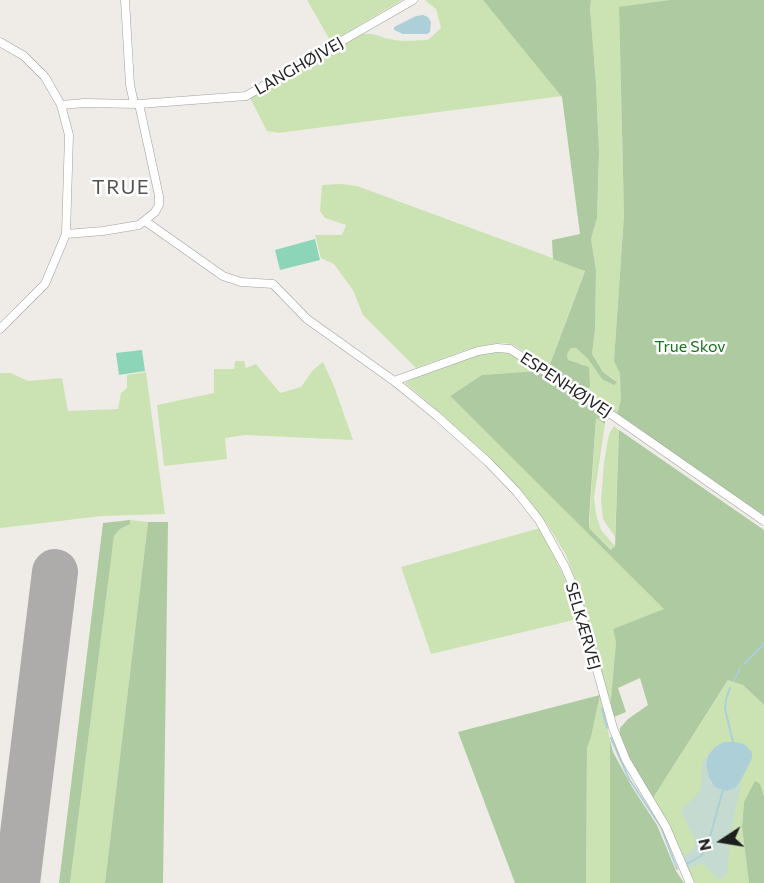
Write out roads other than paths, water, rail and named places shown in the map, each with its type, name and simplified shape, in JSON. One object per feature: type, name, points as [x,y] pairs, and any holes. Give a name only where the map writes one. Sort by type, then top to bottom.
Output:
[{"type":"street","points":[[66,234],[130,227],[145,221],[159,205],[159,196],[130,85],[125,0]]},
{"type":"street","name":"LANGHØJVEJ","points":[[61,105],[136,104],[246,96],[413,0]]},
{"type":"street","points":[[0,42],[24,56],[45,76],[61,105],[69,135],[66,234],[45,284],[0,329]]},
{"type":"street","points":[[145,221],[223,276],[241,282],[273,284],[307,319],[394,381]]},
{"type":"street","name":"ESPENHØJVEJ","points":[[394,381],[478,351],[497,348],[510,349],[615,417],[764,521]]},
{"type":"street","name":"SELKÆRVEJ","points":[[394,381],[488,462],[516,491],[539,520],[557,550],[575,590],[605,703],[618,741],[635,777],[666,827],[690,883]]},
{"type":"water","points":[[423,15],[431,22],[430,32],[427,34],[403,34],[394,30],[394,27]]},
{"type":"water","points":[[724,742],[744,744],[752,752],[752,758],[740,782],[735,788],[726,791],[715,787],[706,765],[709,754]]},
{"type":"waterway","points":[[744,664],[764,644]]},
{"type":"waterway","points":[[734,680],[740,669]]},
{"type":"waterway","points":[[730,688],[725,709],[733,742]]},
{"type":"waterway","points":[[602,709],[607,728]]},
{"type":"waterway","points":[[611,738],[629,779],[661,827],[677,869]]},
{"type":"waterway","points":[[687,864],[701,856],[708,844],[723,790]]},
{"type":"district","name":"TRUE","points":[[121,187]]},
{"type":"park label","name":"True Skov","points":[[690,347]]}]
